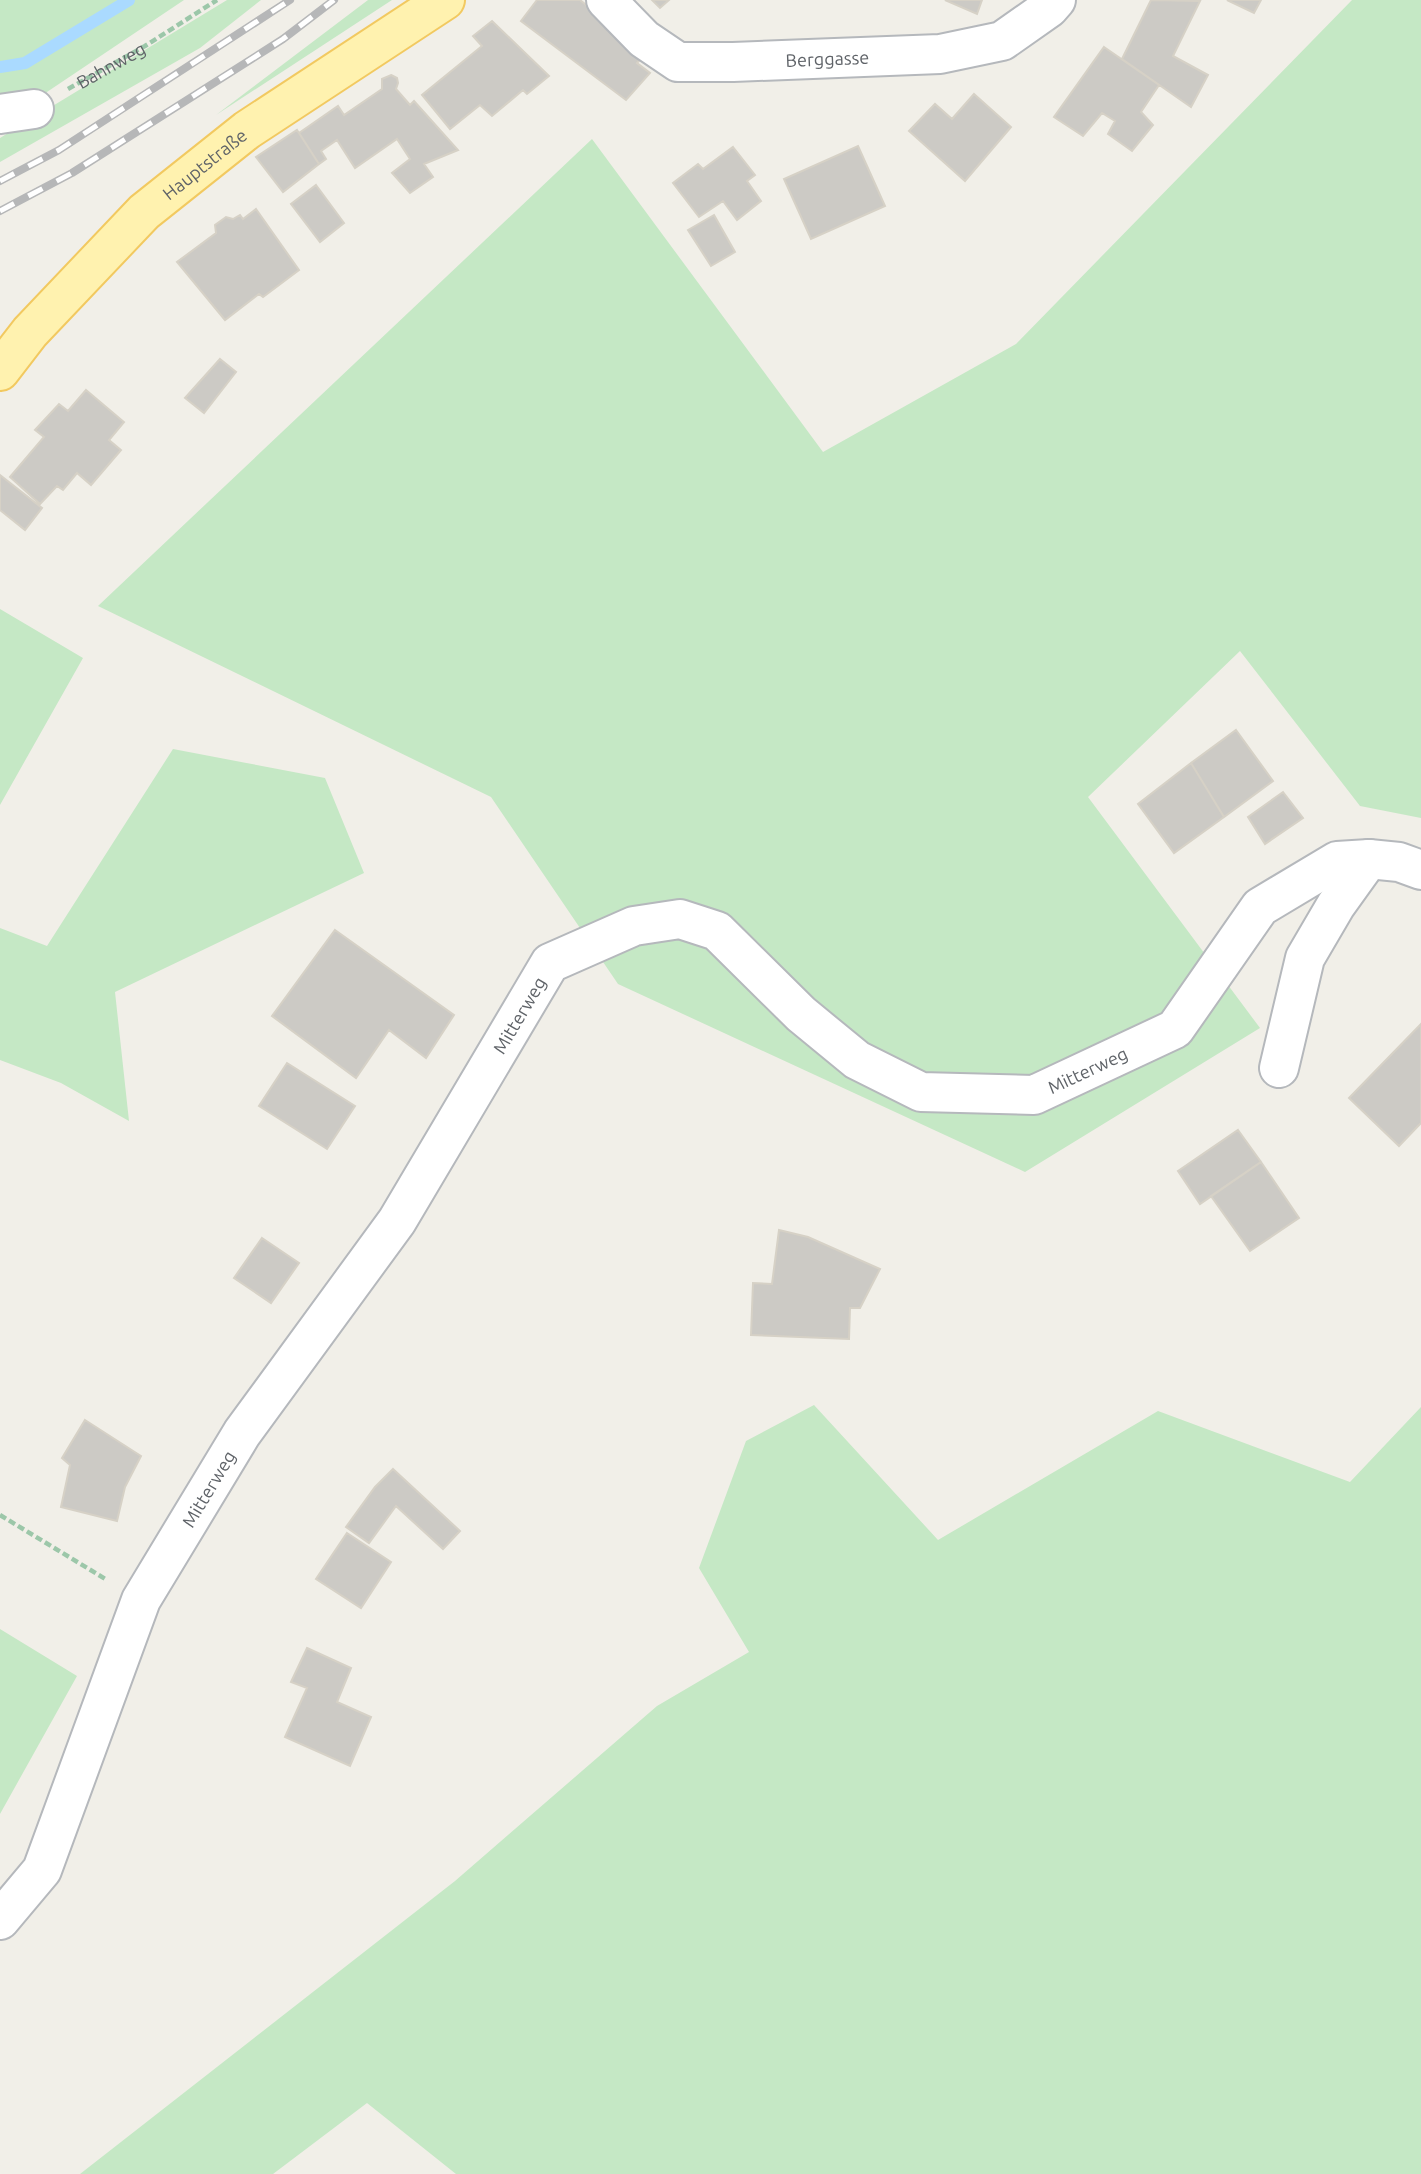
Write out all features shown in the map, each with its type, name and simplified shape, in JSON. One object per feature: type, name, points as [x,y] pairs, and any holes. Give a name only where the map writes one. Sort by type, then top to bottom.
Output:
[{"type":"main road","name":"Hauptstraße","points":[[0,371],[30,332],[144,212],[247,130],[445,0]]},
{"type":"street","name":"Berggasse","points":[[606,0],[643,40],[678,62],[733,62],[940,54],[1002,41],[1049,8],[1056,0]]},
{"type":"street","name":"Mitterweg","points":[[0,1920],[42,1870],[141,1600],[242,1433],[397,1221],[550,963],[634,926],[680,919],[717,930],[801,1014],[857,1060],[920,1092],[1034,1095],[1175,1029],[1260,907],[1337,861],[1369,859],[1399,862],[1421,870]]},
{"type":"street","points":[[1279,1068],[1306,958],[1336,905],[1369,859]]},
{"type":"path","name":"Bahnweg","points":[[17,112],[145,46],[217,0]]},
{"type":"path","points":[[0,1515],[141,1600]]},
{"type":"green space","points":[[0,0],[184,0],[41,96],[0,101]]},
{"type":"green space","points":[[227,0],[261,0],[200,48],[0,162],[0,138]]},
{"type":"green space","points":[[368,0],[392,0],[216,115]]},
{"type":"green space","points":[[1352,0],[1421,0],[1421,818],[1360,806],[1240,651],[1088,797],[1260,1028],[1025,1172],[618,984],[491,797],[98,606],[592,139],[823,452],[1016,344]]},
{"type":"green space","points":[[0,609],[83,658],[0,805]]},
{"type":"green space","points":[[173,749],[325,778],[364,873],[115,992],[129,1121],[61,1083],[0,1060],[0,928],[47,946]]},
{"type":"green space","points":[[814,1405],[938,1540],[1158,1411],[1350,1482],[1421,1407],[1421,2174],[456,2174],[367,2103],[273,2174],[80,2174],[455,1881],[657,1706],[749,1652],[699,1568],[746,1441]]},
{"type":"green space","points":[[0,1629],[77,1676],[0,1814]]},
{"type":"building","points":[[537,0],[580,0],[646,53],[637,63],[650,73],[626,100],[521,21]]},
{"type":"building","points":[[652,0],[669,0],[660,8]]},
{"type":"building","points":[[945,0],[982,0],[977,14]]},
{"type":"building","points":[[1151,0],[1200,1],[1173,56],[1208,75],[1191,107],[1122,59]]},
{"type":"building","points":[[1227,0],[1261,0],[1254,13]]},
{"type":"building","points":[[492,21],[549,76],[527,94],[523,90],[492,116],[480,105],[450,129],[422,95],[482,46],[473,36]]},
{"type":"building","points":[[1104,47],[1159,85],[1141,112],[1153,125],[1132,151],[1108,134],[1115,121],[1102,113],[1083,136],[1054,117]]},
{"type":"building","points":[[391,75],[397,78],[396,89],[410,105],[414,101],[458,150],[424,164],[433,177],[410,193],[392,173],[410,159],[397,139],[355,168],[337,140],[321,151],[326,159],[319,164],[299,133],[338,106],[344,115],[382,89],[382,79]]},
{"type":"building","points":[[974,94],[1011,127],[965,181],[909,131],[935,104],[952,119]]},
{"type":"building","points":[[297,130],[319,164],[283,192],[256,157]]},
{"type":"building","points":[[858,146],[885,206],[811,239],[784,179]]},
{"type":"building","points":[[733,147],[755,175],[747,181],[761,201],[737,220],[723,201],[699,217],[673,183],[698,164],[703,169]]},
{"type":"building","points":[[316,185],[344,223],[320,242],[291,204]]},
{"type":"building","points":[[256,209],[299,270],[263,297],[259,294],[225,320],[177,262],[216,233],[215,225],[226,217],[233,219],[240,215],[243,219]]},
{"type":"building","points":[[714,215],[735,252],[711,266],[688,230]]},
{"type":"building","points":[[220,359],[236,372],[204,413],[185,398]]},
{"type":"building","points":[[86,390],[124,422],[109,440],[121,450],[91,485],[77,473],[63,490],[57,486],[40,504],[10,477],[44,437],[35,430],[59,404],[68,411]]},
{"type":"building","points":[[0,475],[42,508],[25,530],[0,510]]},
{"type":"building","points":[[1236,730],[1273,781],[1224,817],[1191,763]]},
{"type":"building","points":[[1191,763],[1224,817],[1174,853],[1138,804]]},
{"type":"building","points":[[1283,792],[1303,818],[1265,844],[1248,817]]},
{"type":"building","points":[[335,930],[454,1015],[426,1058],[389,1030],[356,1078],[272,1016]]},
{"type":"building","points":[[1421,1024],[1421,1123],[1399,1146],[1349,1098]]},
{"type":"building","points":[[287,1063],[355,1106],[327,1149],[259,1106]]},
{"type":"building","points":[[1238,1130],[1261,1162],[1200,1204],[1178,1171]]},
{"type":"building","points":[[1261,1162],[1299,1218],[1250,1251],[1211,1196]]},
{"type":"building","points":[[779,1230],[808,1237],[880,1269],[860,1308],[850,1308],[849,1339],[751,1335],[753,1283],[772,1284]]},
{"type":"building","points":[[262,1238],[299,1263],[271,1303],[234,1278]]},
{"type":"building","points":[[85,1420],[141,1456],[125,1487],[117,1521],[61,1507],[70,1465],[62,1458]]},
{"type":"building","points":[[393,1469],[460,1531],[443,1549],[396,1506],[369,1543],[346,1527],[375,1487]]},
{"type":"building","points":[[347,1533],[391,1562],[361,1608],[316,1579]]},
{"type":"building","points":[[307,1648],[351,1668],[337,1702],[371,1717],[350,1766],[285,1737],[307,1688],[291,1682]]},
{"type":"waterway","points":[[0,67],[25,63],[129,0]]},
{"type":"railway","points":[[0,181],[59,150],[290,0]]},
{"type":"railway","points":[[0,211],[72,173],[283,39],[334,0]]}]
